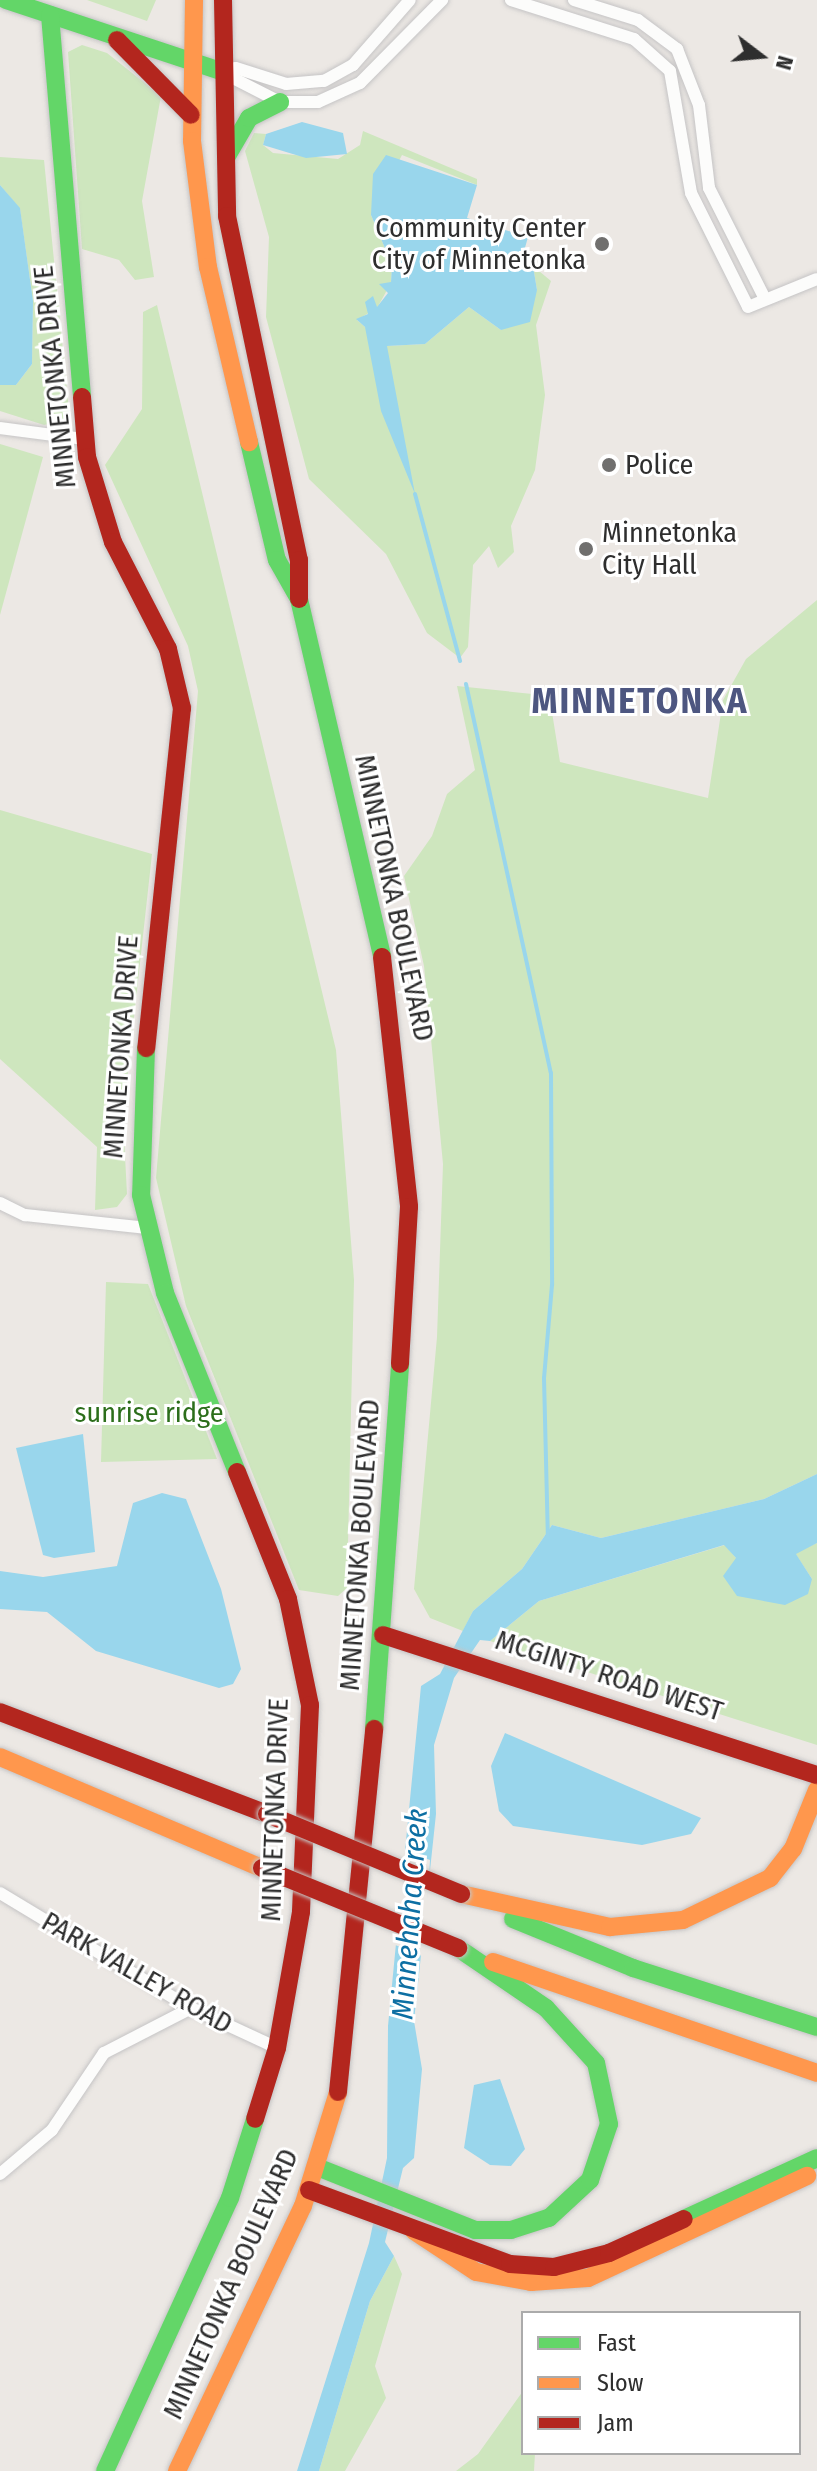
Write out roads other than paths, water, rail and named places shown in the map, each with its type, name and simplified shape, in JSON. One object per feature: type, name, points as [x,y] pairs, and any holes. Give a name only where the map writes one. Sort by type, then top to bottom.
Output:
[{"type":"main road","points":[[6,0],[221,71]]},
{"type":"main road","name":"MINNETONKA BOULEVARD","points":[[194,0],[192,117],[223,339],[277,560],[299,599]]},
{"type":"main road","name":"MINNETONKA BOULEVARD","points":[[177,2471],[309,2190],[351,2019],[383,1635],[408,1135],[391,994],[299,599],[299,560],[235,266],[224,166],[221,71],[223,0]]},
{"type":"main road","name":"MINNETONKA DRIVE","points":[[50,15],[84,439],[95,494],[168,649],[182,708],[140,1102],[147,1228],[304,1658],[306,1852],[277,2048],[230,2198],[105,2471]]},
{"type":"main road","points":[[112,36],[184,100],[192,117]]},
{"type":"main road","points":[[224,166],[240,129],[280,102]]},
{"type":"main road","name":"MCGINTY ROAD WEST","points":[[383,1635],[817,1775]]},
{"type":"main road","points":[[0,1712],[267,1814],[633,1968],[817,2027]]},
{"type":"main road","points":[[0,1757],[458,1948],[721,2046],[817,2073]]},
{"type":"main road","points":[[461,1894],[610,1927],[693,1917],[770,1878],[793,1849],[817,1790]]},
{"type":"main road","points":[[317,2167],[475,2230],[511,2230],[549,2218],[590,2180],[609,2124],[596,2063],[546,2008],[458,1948]]},
{"type":"main road","points":[[309,2190],[405,2221],[510,2264],[554,2267],[609,2253],[817,2158]]},
{"type":"main road","points":[[405,2221],[437,2252],[476,2272],[531,2282],[588,2278],[817,2171]]},
{"type":"street","points":[[221,71],[236,68],[286,84],[324,81],[353,65],[410,0]]},
{"type":"street","points":[[221,71],[234,85],[280,102],[318,102],[360,83],[442,0]]},
{"type":"street","points":[[511,0],[634,39],[670,71],[691,193],[748,307],[817,279]]},
{"type":"street","points":[[574,0],[638,20],[677,49],[699,105],[709,188],[765,299]]},
{"type":"street","points":[[0,428],[84,439]]},
{"type":"street","points":[[1,1205],[25,1215],[147,1228]]},
{"type":"street","name":"PARK VALLEY ROAD","points":[[0,1893],[191,2008],[277,2048]]},
{"type":"street","points":[[0,2174],[52,2130],[104,2053],[191,2008]]},
{"type":"water","points":[[302,122],[343,133],[347,154],[306,158],[263,145],[266,134]]},
{"type":"water","points":[[386,155],[477,185],[467,218],[528,237],[521,262],[533,266],[537,290],[530,322],[501,330],[469,307],[425,344],[387,346],[415,494],[381,411],[365,327],[356,319],[368,314],[365,302],[373,296],[377,307],[388,293],[379,284],[391,282],[392,265],[371,215],[373,174]]},
{"type":"water","points":[[0,185],[20,208],[33,301],[32,364],[16,385],[0,385]]},
{"type":"water","points":[[83,1434],[95,1552],[54,1558],[43,1555],[16,1448]]},
{"type":"water","name":"Minnehaha Creek","points":[[817,1474],[817,1543],[796,1554],[812,1579],[808,1594],[785,1605],[737,1596],[723,1576],[736,1558],[724,1545],[539,1601],[490,1641],[480,1640],[454,1678],[434,1745],[436,1814],[414,2021],[422,2069],[414,2158],[403,2168],[385,2242],[394,2256],[370,2301],[319,2471],[297,2471],[369,2243],[387,2158],[388,2026],[421,1686],[440,1674],[473,1611],[522,1569],[552,1525],[601,1538],[764,1499]]},
{"type":"water","points":[[162,1493],[186,1499],[221,1589],[241,1669],[233,1684],[219,1688],[96,1651],[47,1612],[0,1609],[0,1571],[43,1577],[117,1566],[133,1503]]},
{"type":"water","points":[[505,1733],[701,1818],[691,1834],[642,1845],[513,1826],[499,1811],[491,1766]]},
{"type":"water","points":[[500,2079],[525,2149],[511,2166],[490,2165],[464,2148],[474,2085]]},
{"type":"waterway","points":[[415,494],[460,661]]},
{"type":"waterway","points":[[466,684],[551,1073],[552,1285],[544,1378],[548,1538]]},
{"type":"place","name":"Community Center City of Minnetonka","points":[[602,244]]},
{"type":"place","name":"Police","points":[[609,465]]},
{"type":"place","name":"Minnetonka City Hall","points":[[586,549]]},
{"type":"district","name":"MINNETONKA","points":[[640,702]]},
{"type":"park label","name":"sunrise ridge","points":[[149,1413]]}]
